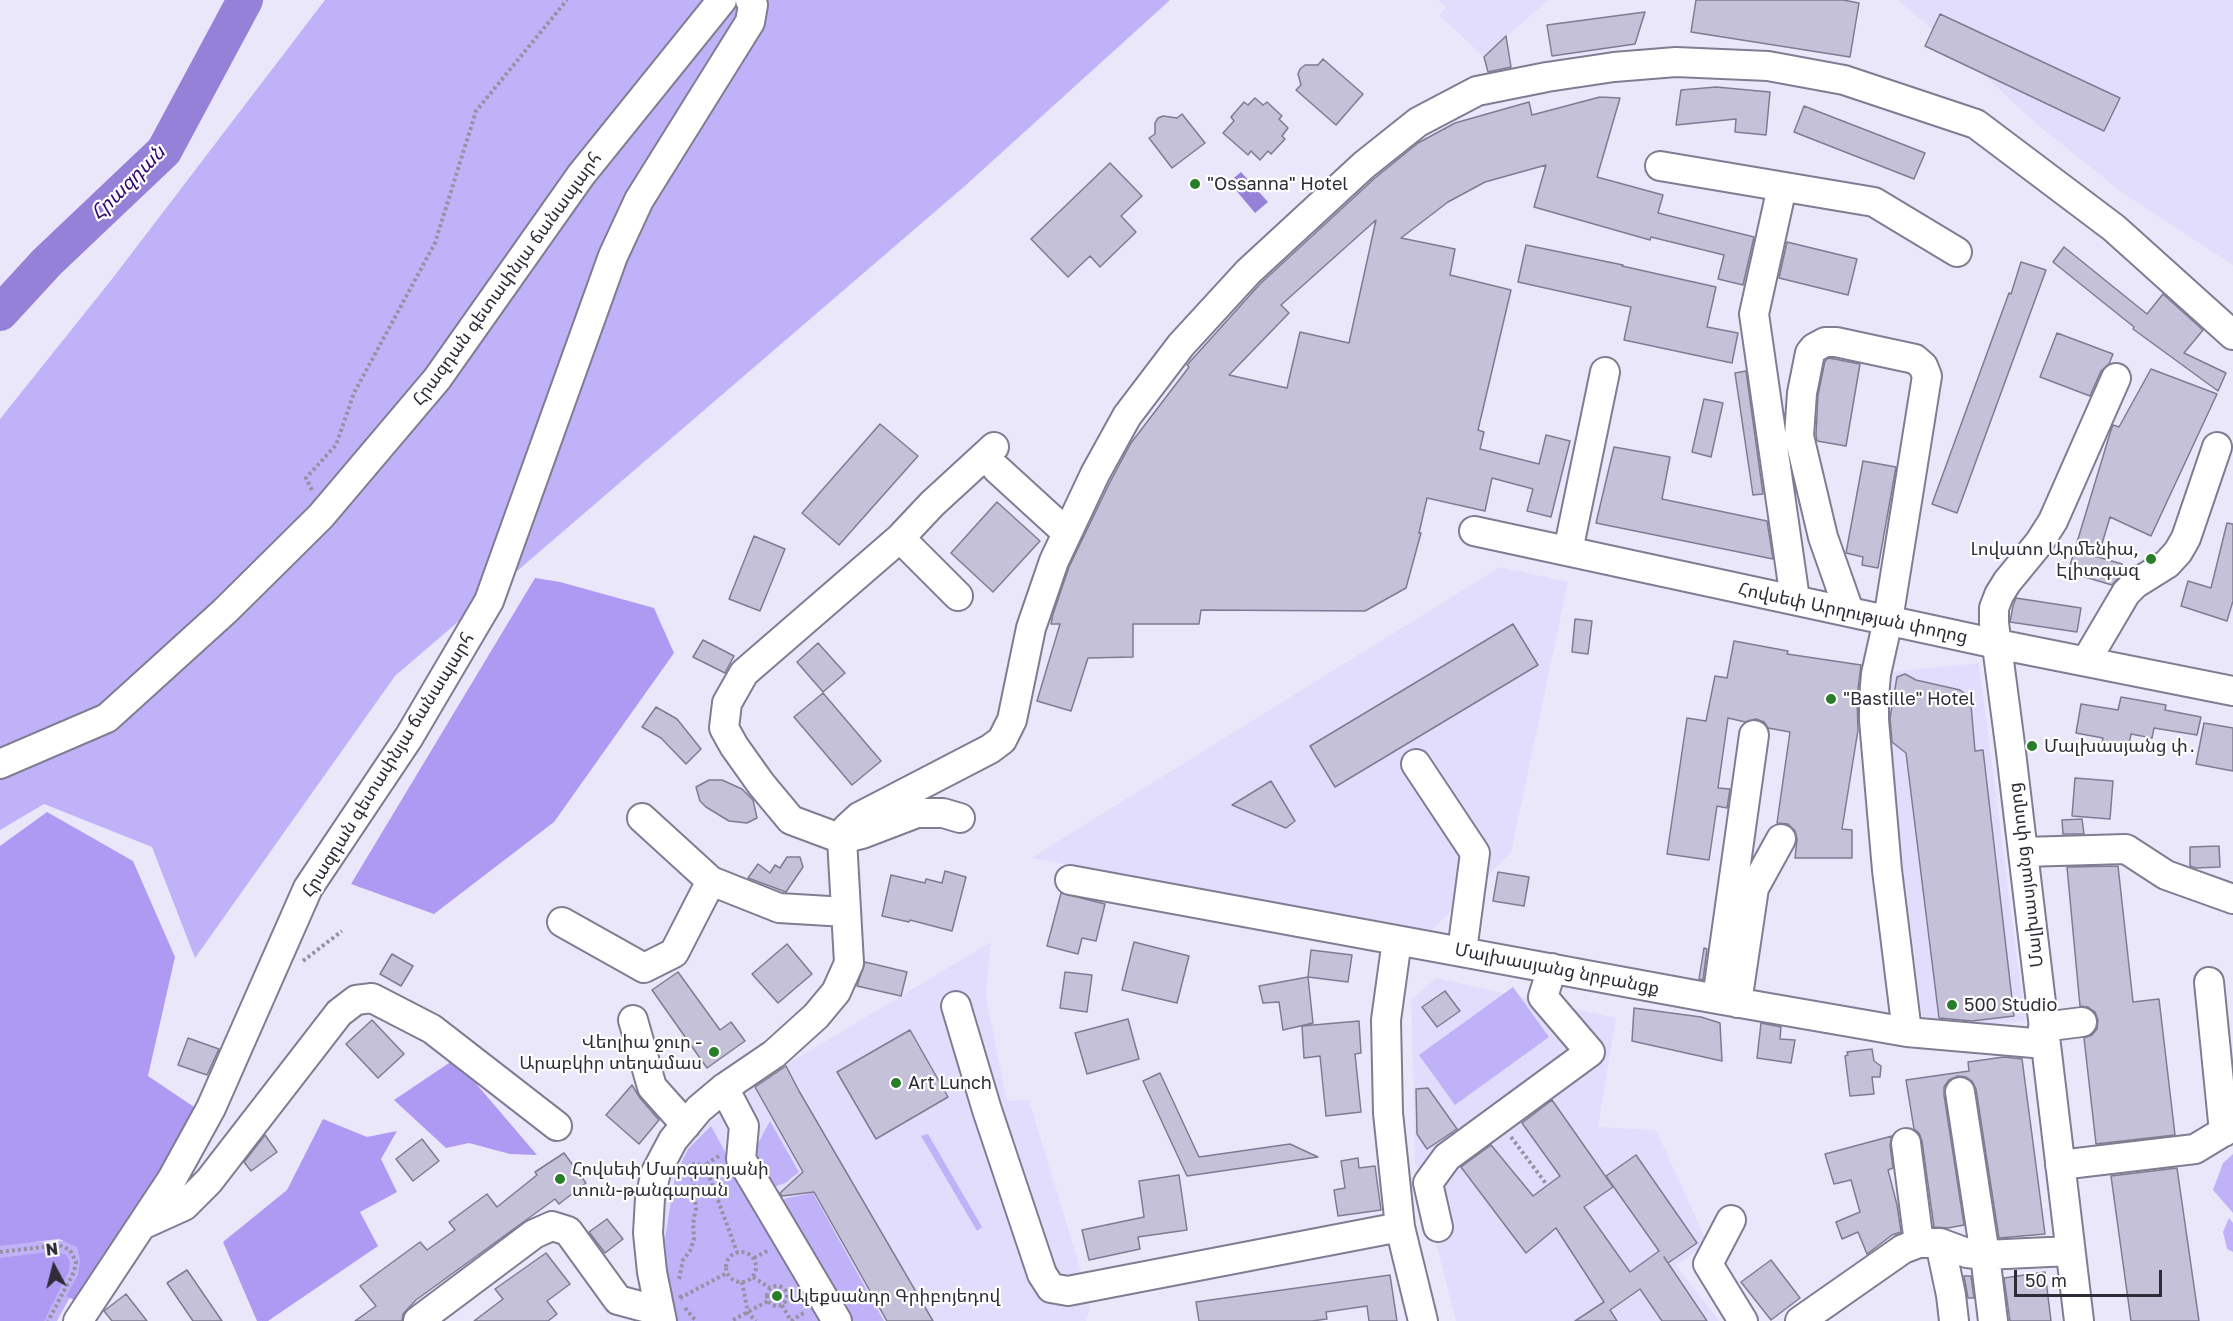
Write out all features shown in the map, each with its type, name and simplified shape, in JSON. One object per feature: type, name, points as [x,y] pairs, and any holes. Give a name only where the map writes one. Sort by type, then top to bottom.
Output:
[{"type":"street","name":"Հրազդան գետափնյա ճանապարհ","points":[[0,764],[108,718],[225,611],[321,516],[437,379],[581,174],[722,0]]},
{"type":"street","name":"Հրազդան գետափնյա ճանապարհ","points":[[78,1321],[172,1179],[211,1108],[308,888],[409,737],[489,601],[613,256],[639,200],[750,22],[753,4],[750,0]]},
{"type":"street","points":[[671,1307],[651,1272],[648,1233],[650,1198],[656,1172],[673,1140],[699,1109],[724,1088],[774,1054],[816,1016],[836,992],[849,963],[842,839],[848,828],[859,817],[990,749],[1002,740],[1012,720],[1031,628],[1054,561],[1095,474],[1126,416],[1182,345],[1248,272],[1364,165],[1418,122],[1477,92],[1547,77],[1614,67],[1676,62],[1768,66],[1844,80],[1976,124],[2114,228],[2233,335]]},
{"type":"street","points":[[1660,165],[1874,202],[1957,252]]},
{"type":"street","points":[[1782,187],[1754,314],[1795,600]]},
{"type":"street","points":[[1849,611],[1823,537],[1799,436],[1800,404],[1810,353],[1825,342],[1836,342],[1915,360],[1926,370],[1927,376],[1888,620],[1876,674],[1874,720],[1887,870],[1907,1032]]},
{"type":"street","points":[[1568,551],[1605,372]]},
{"type":"street","name":"Մալխասյանց փողոց","points":[[2079,1321],[1994,608],[1999,595],[2053,521],[2116,378]]},
{"type":"street","points":[[2086,661],[2126,593],[2168,564],[2178,552],[2186,538],[2217,447]]},
{"type":"street","points":[[960,818],[943,813],[917,813],[862,834],[842,839],[791,820],[761,784],[724,728],[727,703],[744,673],[900,538],[932,504],[995,458],[1067,533]]},
{"type":"street","name":"Հովսեփ Արղության փողոց","points":[[1474,531],[1997,644],[2233,691]]},
{"type":"street","points":[[900,538],[958,596]]},
{"type":"street","points":[[1727,1001],[1754,735]]},
{"type":"street","points":[[1416,764],[1475,853],[1462,951]]},
{"type":"street","points":[[642,818],[711,880],[779,908],[846,912]]},
{"type":"street","points":[[1727,1001],[1754,888],[1781,839]]},
{"type":"street","points":[[2023,852],[2126,849],[2166,875],[2233,899]]},
{"type":"street","points":[[562,922],[644,968],[674,953],[711,880]]},
{"type":"street","name":"Մալխասյանց նրբանցք","points":[[1070,880],[1907,1032],[2044,1035],[2082,1022]]},
{"type":"street","points":[[1397,940],[1386,1020],[1388,1113],[1400,1227],[1423,1321]]},
{"type":"street","points":[[1438,1227],[1428,1183],[1447,1157],[1590,1052],[1543,997],[1552,968]]},
{"type":"street","points":[[2060,1164],[2195,1149],[2229,1129],[2209,982]]},
{"type":"street","points":[[142,1225],[184,1206],[209,1181],[339,1013],[356,1000],[372,998],[432,1029],[557,1126]]},
{"type":"street","points":[[956,1006],[987,1110],[1042,1274],[1051,1288],[1068,1291],[1400,1227]]},
{"type":"street","points":[[633,1020],[652,1087],[686,1125]]},
{"type":"street","points":[[724,1088],[744,1126],[741,1160],[837,1321]]},
{"type":"street","points":[[1960,1092],[1986,1255],[1993,1321]]},
{"type":"street","points":[[1906,1143],[1930,1243],[1951,1295],[1954,1321]]},
{"type":"street","points":[[1731,1220],[1708,1264],[1743,1321]]},
{"type":"street","points":[[418,1321],[534,1234],[552,1226],[568,1231],[618,1300],[671,1307]]},
{"type":"street","points":[[1800,1321],[1903,1250],[1930,1243],[1968,1253],[1986,1255],[2070,1251]]},
{"type":"path","points":[[321,516],[306,478],[336,445],[354,393],[435,243],[476,111],[567,0]]},
{"type":"path","points":[[1497,1120],[1547,1185]]},
{"type":"path","points":[[696,1321],[686,1310],[671,1307],[680,1269],[694,1239],[693,1224],[696,1208],[691,1164],[705,1165],[743,1141]]},
{"type":"path","points":[[705,1165],[737,1252]]},
{"type":"path","points":[[0,1252],[59,1245],[70,1250],[76,1262],[74,1272],[48,1321]]},
{"type":"path","points":[[747,1253],[754,1258],[756,1268],[753,1276],[742,1281],[734,1280],[727,1273],[727,1262],[732,1254],[747,1253]]},
{"type":"path","points":[[686,1295],[727,1273]]},
{"type":"path","points":[[753,1276],[770,1288]]},
{"type":"path","points":[[742,1281],[748,1313],[756,1321]]},
{"type":"path","points":[[776,1286],[785,1290],[787,1296],[782,1305],[776,1306],[768,1301],[767,1294],[770,1288],[776,1286]]},
{"type":"path","points":[[733,1320],[768,1301]]},
{"type":"path","points":[[782,1305],[791,1321]]},
{"type":"shaded area","points":[[325,0],[1170,0],[966,185],[395,676],[195,958],[152,847],[44,804],[0,830],[0,419],[112,279]]},
{"type":"shaded area","points":[[1438,0],[1548,0],[1484,57],[1439,15],[1446,7]]},
{"type":"shaded area","points":[[1898,0],[2233,0],[2233,265],[2124,194],[2033,121],[1979,70]]},
{"type":"shaded area","points":[[1241,172],[1268,202],[1255,213],[1229,182]]},
{"type":"shaded area","points":[[1500,567],[1568,582],[1511,853],[1430,932],[1031,858]]},
{"type":"shaded area","points":[[535,578],[560,582],[654,608],[674,653],[554,822],[434,914],[351,884]]},
{"type":"shaded area","points":[[1979,663],[2025,1021],[1924,1032],[1878,673]]},
{"type":"shaded area","points":[[47,812],[133,861],[175,957],[148,1076],[200,1111],[80,1303],[66,1296],[78,1275],[80,1260],[77,1247],[59,1239],[0,1246],[0,846]]},
{"type":"shaded area","points":[[991,942],[986,996],[1007,1101],[1029,1100],[1090,1308],[1086,1321],[672,1321],[659,1233],[663,1183],[684,1148],[707,1125],[733,1106],[754,1084]]},
{"type":"shaded area","points":[[1436,978],[1616,1018],[1598,1127],[1656,1130],[1708,1244],[1676,1265],[1719,1321],[1456,1321],[1415,1162],[1411,1000]]},
{"type":"shaded area","points":[[1513,987],[1549,1037],[1455,1105],[1419,1055]]},
{"type":"shaded area","points":[[455,1059],[537,1155],[510,1154],[469,1143],[446,1148],[394,1100]]},
{"type":"shaded area","points":[[323,1119],[367,1137],[397,1131],[381,1159],[397,1192],[360,1212],[378,1246],[268,1321],[257,1321],[223,1242],[287,1190]]},
{"type":"shaded area","points":[[770,1121],[799,1172],[785,1183],[768,1189],[749,1160]]},
{"type":"shaded area","points":[[711,1126],[822,1321],[675,1321],[668,1284],[665,1239],[675,1176],[688,1149]]},
{"type":"shaded area","points":[[928,1134],[982,1227],[977,1231],[921,1136]]},
{"type":"shaded area","points":[[2233,1154],[2233,1213],[2213,1190],[2223,1163]]},
{"type":"shaded area","points":[[813,1193],[884,1321],[844,1321],[776,1203],[787,1198]]},
{"type":"shaded area","points":[[2229,1218],[2233,1223],[2233,1252],[2227,1249],[2223,1232]]},
{"type":"shaded area","points":[[92,1240],[85,1270],[57,1321],[0,1321],[0,1243]]},
{"type":"shaded area","points":[[56,1251],[66,1255],[70,1261],[69,1271],[44,1321],[0,1321],[0,1258]]},
{"type":"building","points":[[1696,0],[1843,0],[1859,3],[1850,57],[1691,32]]},
{"type":"building","points":[[1645,12],[1635,44],[1552,56],[1547,25]]},
{"type":"building","points":[[1940,14],[2120,98],[2104,131],[1925,46]]},
{"type":"building","points":[[1506,36],[1511,67],[1488,72],[1484,57]]},
{"type":"building","points":[[1323,59],[1363,94],[1336,125],[1296,90],[1301,85],[1298,74],[1300,69],[1305,65],[1318,65]]},
{"type":"building","points":[[1716,87],[1770,92],[1766,135],[1735,132],[1736,119],[1676,125],[1681,90]]},
{"type":"building","points":[[1600,97],[1620,98],[1597,177],[1663,195],[1658,213],[1754,237],[1743,285],[1718,279],[1724,255],[1651,237],[1650,240],[1534,207],[1546,165],[1485,182],[1448,202],[1401,238],[1455,249],[1450,275],[1511,290],[1478,430],[1484,432],[1480,449],[1539,464],[1546,435],[1570,441],[1551,517],[1527,511],[1533,489],[1492,478],[1485,511],[1427,498],[1419,533],[1421,533],[1406,588],[1365,611],[1201,610],[1199,624],[1133,624],[1133,657],[1088,658],[1071,711],[1037,701],[1060,624],[1051,624],[1053,614],[1069,567],[1131,443],[1189,367],[1187,365],[1260,284],[1375,178],[1418,143],[1455,123],[1529,102],[1532,115]],"holes":[[[1376,220],[1349,343],[1300,332],[1287,388],[1229,375],[1289,313],[1281,305]]]},
{"type":"building","points":[[1255,98],[1263,105],[1267,102],[1282,116],[1279,119],[1288,128],[1282,136],[1285,139],[1271,154],[1268,151],[1260,160],[1251,151],[1248,155],[1223,133],[1234,121],[1231,117],[1244,102],[1248,105]]},
{"type":"building","points":[[1804,106],[1925,153],[1914,179],[1794,132]]},
{"type":"building","points":[[1182,114],[1205,143],[1172,168],[1149,138],[1155,134],[1155,123],[1158,118],[1163,116],[1177,118]]},
{"type":"building","points":[[1110,163],[1142,196],[1121,216],[1136,232],[1100,267],[1090,256],[1068,277],[1031,239]]},
{"type":"building","points":[[1787,242],[1857,259],[1848,295],[1779,278]]},
{"type":"building","points":[[1526,245],[1716,287],[1707,327],[1738,333],[1732,363],[1624,340],[1631,307],[1518,282]]},
{"type":"building","points":[[2064,247],[2147,314],[2163,294],[2203,330],[2184,353],[2226,373],[2218,391],[2133,329],[2134,327],[2053,262]]},
{"type":"building","points":[[2021,262],[2046,270],[1957,513],[1932,504]]},
{"type":"building","points":[[2057,333],[2113,354],[2109,364],[2101,371],[2090,396],[2040,377]]},
{"type":"building","points":[[1829,358],[1860,364],[1846,446],[1817,441],[1818,395],[1825,361]]},
{"type":"building","points":[[2151,369],[2217,394],[2151,536],[2110,517],[2098,557],[2122,564],[2118,578],[2112,585],[2068,572],[2113,425],[2119,427]]},
{"type":"building","points":[[1746,371],[1763,494],[1753,495],[1735,373]]},
{"type":"building","points":[[1704,399],[1723,403],[1711,457],[1692,452]]},
{"type":"building","points":[[880,424],[918,456],[839,545],[802,513]]},
{"type":"building","points":[[1614,447],[1670,457],[1662,499],[1767,521],[1773,559],[1596,523]]},
{"type":"building","points":[[1863,461],[1896,467],[1878,568],[1862,565],[1863,557],[1846,553]]},
{"type":"building","points":[[997,502],[1040,541],[993,592],[951,553]]},
{"type":"building","points":[[2227,523],[2233,524],[2233,601],[2227,621],[2181,606],[2188,581],[2211,588]]},
{"type":"building","points":[[754,536],[785,549],[760,611],[729,599]]},
{"type":"building","points":[[2016,598],[2081,608],[2077,632],[2010,622]]},
{"type":"building","points":[[1575,619],[1592,621],[1588,654],[1572,652]]},
{"type":"building","points":[[1513,624],[1538,665],[1335,787],[1310,746]]},
{"type":"building","points":[[703,640],[734,656],[725,673],[693,657]]},
{"type":"building","points":[[1734,641],[1788,651],[1787,654],[1861,665],[1857,697],[1858,730],[1842,829],[1852,830],[1852,858],[1795,858],[1797,839],[1795,831],[1788,824],[1777,823],[1790,732],[1768,728],[1764,722],[1756,719],[1745,722],[1728,718],[1718,788],[1730,789],[1727,808],[1717,806],[1709,860],[1667,854],[1687,718],[1706,721],[1715,676],[1727,678]]},
{"type":"building","points":[[818,643],[845,673],[823,692],[797,662]]},
{"type":"building","points":[[1905,674],[1916,680],[1960,690],[1968,696],[1971,705],[1975,751],[1983,750],[2014,1016],[1972,1021],[1939,1018],[1906,753],[1892,742],[1890,718],[1897,677]]},
{"type":"building","points":[[823,693],[881,761],[852,785],[794,717]]},
{"type":"building","points":[[2121,697],[2166,705],[2165,710],[2201,717],[2197,735],[2154,728],[2152,738],[2131,734],[2127,753],[2101,748],[2103,738],[2076,733],[2081,704],[2118,710]]},
{"type":"building","points":[[656,707],[677,719],[701,749],[686,764],[661,738],[642,727]]},
{"type":"building","points":[[2204,723],[2233,728],[2233,771],[2196,764]]},
{"type":"building","points":[[2075,778],[2113,781],[2110,819],[2072,816]]},
{"type":"building","points":[[709,780],[722,780],[742,789],[753,800],[757,818],[747,823],[729,821],[706,807],[700,801],[696,787]]},
{"type":"building","points":[[1271,781],[1295,821],[1286,828],[1232,805]]},
{"type":"building","points":[[2082,819],[2084,834],[2063,834],[2062,820]]},
{"type":"building","points":[[2219,846],[2220,867],[2190,866],[2190,847]]},
{"type":"building","points":[[787,857],[800,857],[803,867],[786,892],[748,878],[758,864],[770,873],[775,865],[780,868]]},
{"type":"building","points":[[2118,866],[2133,1002],[2159,999],[2175,1135],[2096,1144],[2084,1038],[2092,1035],[2097,1029],[2098,1020],[2095,1012],[2088,1007],[2080,1006],[2067,867]]},
{"type":"building","points":[[945,871],[966,877],[952,931],[910,920],[909,922],[882,916],[891,875],[925,883],[926,879],[942,883]]},
{"type":"building","points":[[1498,872],[1529,877],[1524,906],[1493,901]]},
{"type":"building","points":[[1061,893],[1105,904],[1096,941],[1082,938],[1078,954],[1047,946]]},
{"type":"building","points":[[1134,942],[1189,956],[1177,1003],[1122,990]]},
{"type":"building","points":[[787,944],[812,974],[778,1003],[752,974]]},
{"type":"building","points":[[1704,948],[1707,949],[1703,980],[1699,979]]},
{"type":"building","points":[[1311,950],[1352,955],[1348,982],[1308,977]]},
{"type":"building","points":[[392,954],[413,966],[401,986],[380,974]]},
{"type":"building","points":[[865,962],[907,972],[901,996],[857,986]]},
{"type":"building","points":[[678,972],[720,1030],[731,1022],[745,1041],[707,1068],[652,990]]},
{"type":"building","points":[[1065,972],[1092,975],[1087,1012],[1060,1008]]},
{"type":"building","points":[[1308,977],[1313,1023],[1283,1030],[1279,1002],[1263,1003],[1259,986]]},
{"type":"building","points":[[1445,991],[1460,1011],[1437,1027],[1422,1007]]},
{"type":"building","points":[[1634,1008],[1701,1017],[1720,1023],[1722,1061],[1632,1041]]},
{"type":"building","points":[[1128,1019],[1139,1059],[1087,1074],[1075,1033]]},
{"type":"building","points":[[372,1020],[404,1054],[378,1078],[346,1044]]},
{"type":"building","points":[[1359,1021],[1361,1053],[1355,1054],[1361,1112],[1326,1116],[1320,1056],[1304,1058],[1302,1026]]},
{"type":"building","points":[[1761,1023],[1781,1027],[1780,1039],[1795,1040],[1791,1063],[1757,1058]]},
{"type":"building","points":[[910,1030],[948,1097],[876,1139],[837,1072]]},
{"type":"building","points":[[188,1038],[219,1049],[207,1075],[178,1065]]},
{"type":"building","points":[[1872,1049],[1874,1061],[1881,1066],[1880,1077],[1872,1077],[1874,1094],[1850,1096],[1845,1056],[1848,1055],[1847,1052]]},
{"type":"building","points":[[2004,1057],[2022,1059],[2045,1234],[1999,1238],[1976,1089],[1972,1081],[1958,1076],[1949,1080],[1944,1087],[1944,1095],[1964,1225],[1948,1228],[1934,1227],[1922,1141],[1919,1133],[1914,1129],[1906,1080],[1969,1071],[1968,1062]]},
{"type":"building","points":[[786,1066],[933,1321],[887,1321],[814,1192],[782,1196],[780,1193],[803,1172],[755,1087]]},
{"type":"building","points":[[1160,1073],[1199,1157],[1290,1144],[1318,1157],[1187,1176],[1143,1081]]},
{"type":"building","points":[[632,1085],[659,1120],[639,1144],[606,1115]]},
{"type":"building","points":[[1428,1088],[1457,1129],[1427,1149],[1417,1134],[1416,1089]]},
{"type":"building","points":[[1552,1100],[1613,1187],[1584,1207],[1630,1272],[1659,1251],[1606,1176],[1636,1155],[1697,1243],[1668,1263],[1707,1321],[1662,1321],[1640,1289],[1610,1310],[1617,1321],[1575,1321],[1604,1302],[1556,1228],[1526,1253],[1461,1167],[1491,1145],[1533,1196],[1560,1176],[1522,1123]]},
{"type":"building","points":[[265,1135],[277,1152],[251,1171],[244,1162]]},
{"type":"building","points":[[1892,1136],[1890,1145],[1893,1168],[1888,1170],[1901,1232],[1892,1235],[1867,1254],[1858,1232],[1842,1239],[1836,1222],[1860,1212],[1851,1180],[1834,1184],[1825,1154]]},
{"type":"building","points":[[422,1139],[439,1161],[413,1181],[396,1159]]},
{"type":"building","points":[[564,1153],[586,1183],[559,1204],[555,1199],[416,1300],[403,1314],[402,1321],[355,1321],[376,1306],[360,1286],[420,1242],[427,1250],[455,1230],[449,1222],[487,1194],[497,1207],[537,1175],[535,1172]]},
{"type":"building","points":[[1358,1158],[1359,1168],[1375,1166],[1381,1210],[1338,1216],[1334,1190],[1345,1188],[1341,1161]]},
{"type":"building","points":[[2177,1168],[2199,1321],[2131,1321],[2111,1176]]},
{"type":"building","points":[[1179,1175],[1187,1230],[1138,1237],[1140,1249],[1089,1260],[1082,1230],[1144,1217],[1139,1181]]},
{"type":"building","points":[[607,1219],[623,1239],[605,1253],[589,1232]]},
{"type":"building","points":[[546,1253],[570,1284],[547,1301],[557,1314],[548,1321],[474,1321],[503,1299],[495,1289]]},
{"type":"building","points":[[1771,1260],[1800,1298],[1771,1320],[1741,1282]]},
{"type":"building","points":[[187,1270],[222,1321],[193,1321],[167,1283]]},
{"type":"building","points":[[2045,1272],[2051,1321],[2010,1321],[2004,1278]]},
{"type":"building","points":[[1390,1275],[1397,1321],[1369,1321],[1367,1306],[1326,1312],[1327,1319],[1312,1321],[1199,1321],[1196,1302]]},
{"type":"building","points":[[1964,1276],[1971,1276],[1974,1298],[1968,1298]]},
{"type":"building","points":[[126,1294],[147,1321],[112,1321],[104,1311]]},
{"type":"waterway","name":"Հրազդան","points":[[0,313],[47,262],[164,151],[245,0]]},
{"type":"place","name":"\"Ossanna\" Hotel","points":[[1195,184]]},
{"type":"place","name":"Լովատո Արմենիա, Էլիտգազ","points":[[2151,559]]},
{"type":"place","name":"\"Bastille\" Hotel","points":[[1831,699]]},
{"type":"place","name":"Մալխասյանց փ․","points":[[2032,746]]},
{"type":"place","name":"500 Studio","points":[[1952,1005]]},
{"type":"place","name":"Վեոլիա ջուր - Արաբկիր տեղամաս","points":[[714,1052]]},
{"type":"place","name":"Art Lunch","points":[[896,1083]]},
{"type":"place","name":"Հովսեփ Մարգարյանի տուն-թանգարան","points":[[560,1179]]},
{"type":"place","name":"Ալեքսանդր Գրիբոյեդով","points":[[777,1296]]}]
